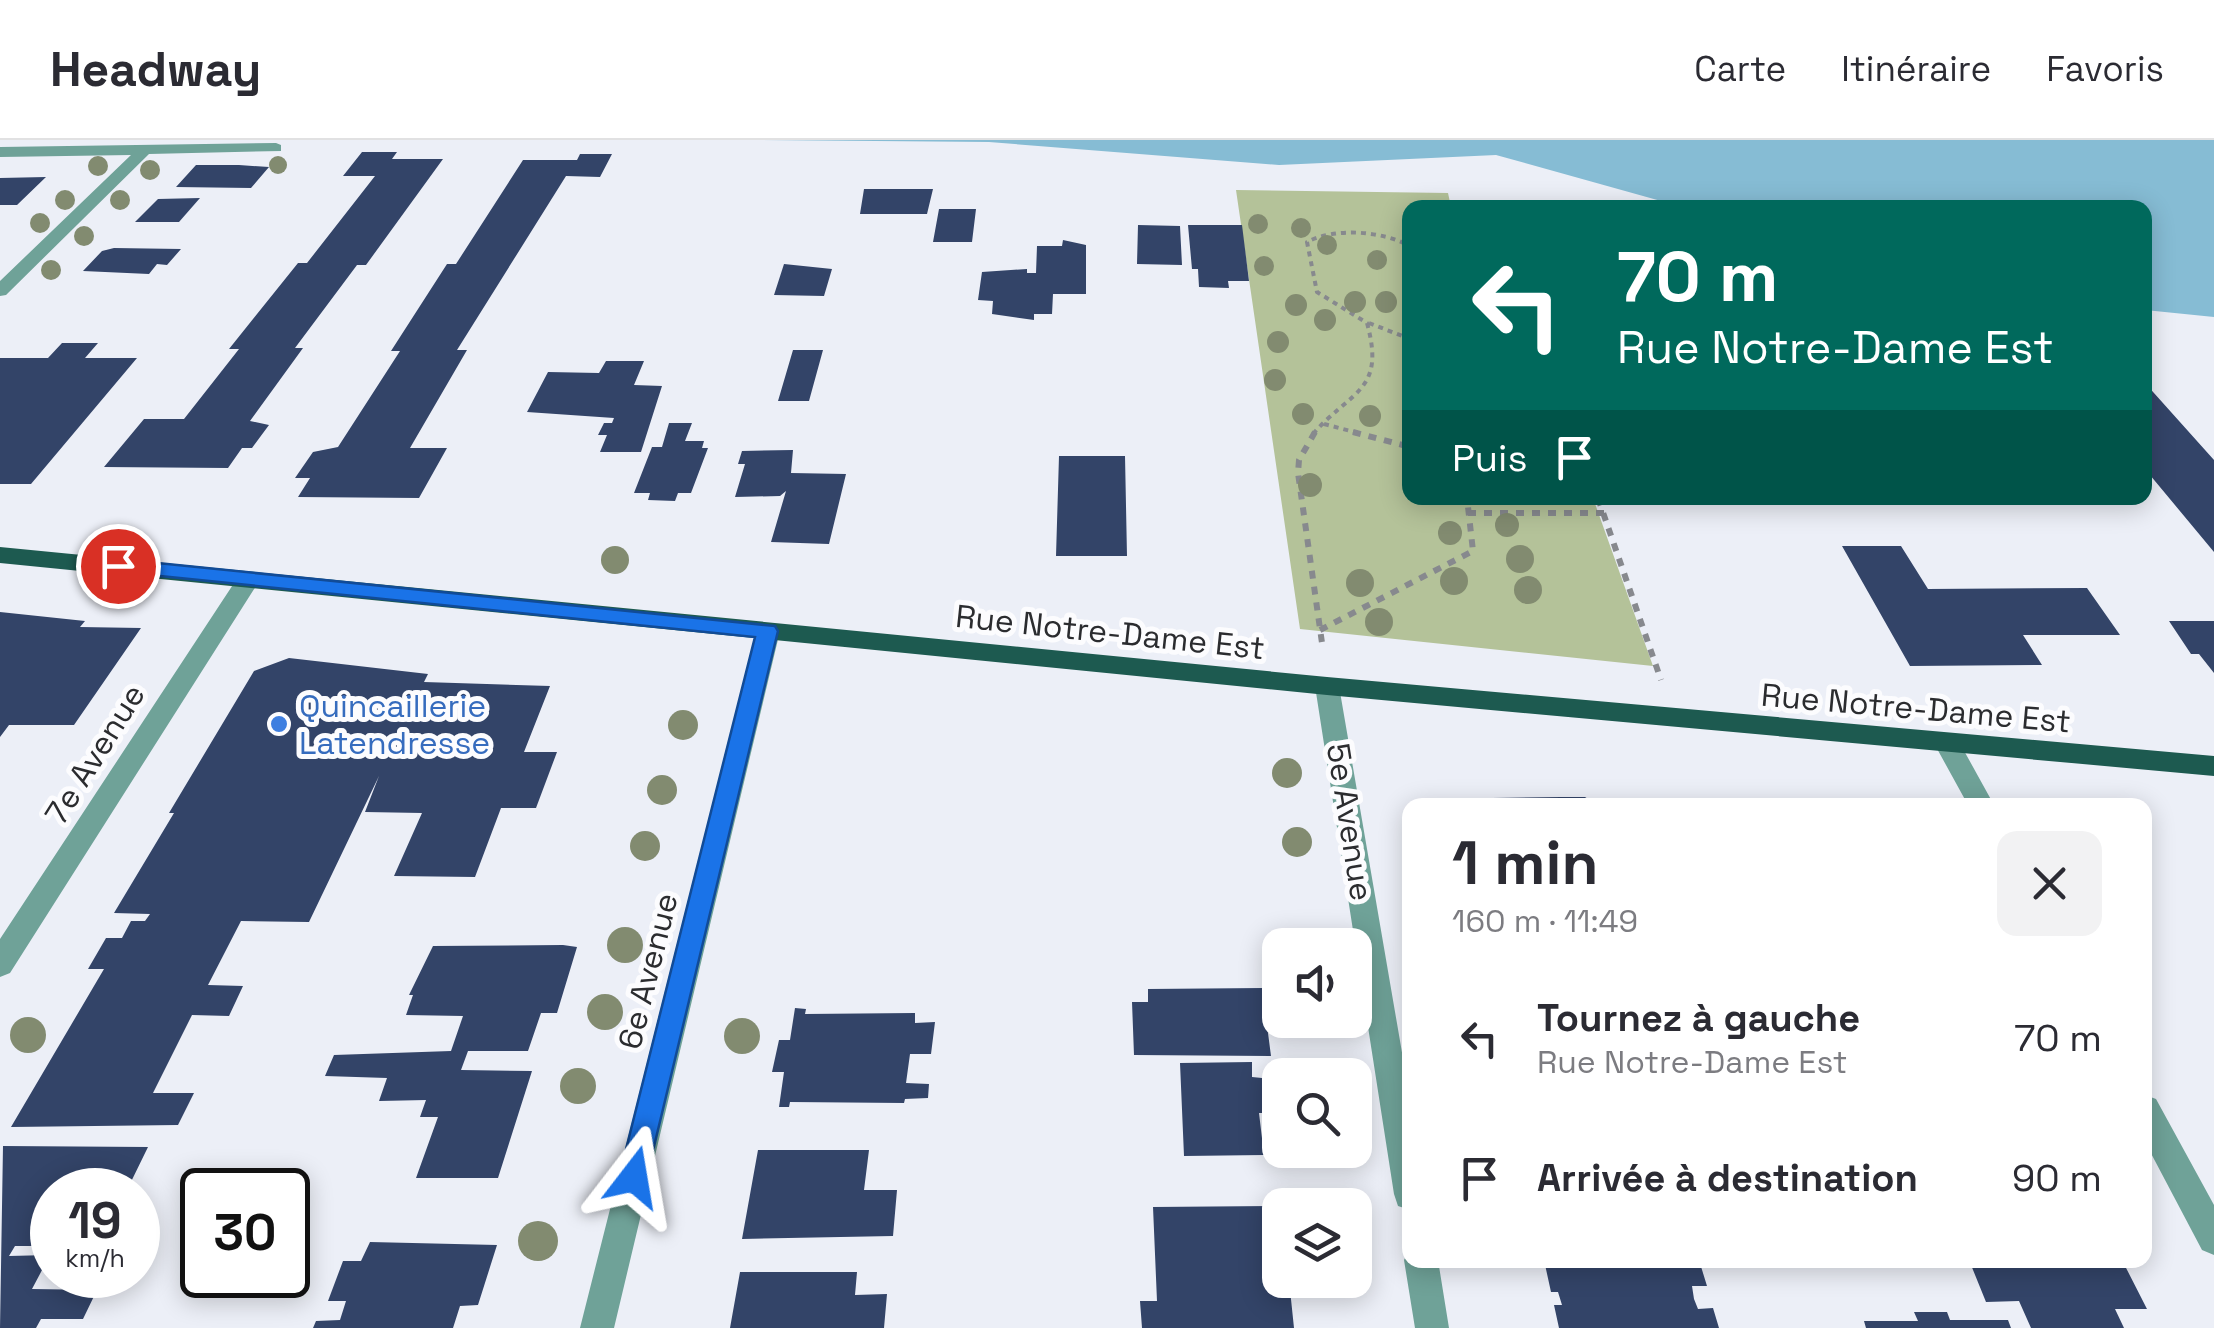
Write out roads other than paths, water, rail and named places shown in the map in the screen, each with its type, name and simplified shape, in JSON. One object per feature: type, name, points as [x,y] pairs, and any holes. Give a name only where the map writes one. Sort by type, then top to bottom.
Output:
[{"type":"main road","name":"Rue Notre-Dame Est","points":[[0,555],[1328,686],[1948,745],[2214,766]]},
{"type":"street","points":[[0,152],[276,148]]},
{"type":"street","points":[[0,290],[145,150]]},
{"type":"street","name":"7e Avenue","points":[[0,964],[248,580]]},
{"type":"street","name":"6e Avenue","points":[[596,1328],[768,631]]},
{"type":"street","name":"5e Avenue","points":[[1328,686],[1402,1144]]},
{"type":"street","points":[[1948,745],[1977,798]]},
{"type":"street","points":[[2152,1123],[2214,1238]]},
{"type":"street","points":[[1421,1268],[1432,1328]]},
{"type":"water","points":[[761,140],[2214,140],[2214,317],[2152,311],[2152,200],[1657,200],[1496,155],[1279,165],[989,142]]},
{"type":"place","name":"Quincaillerie Latendresse","points":[[279,724]]}]
